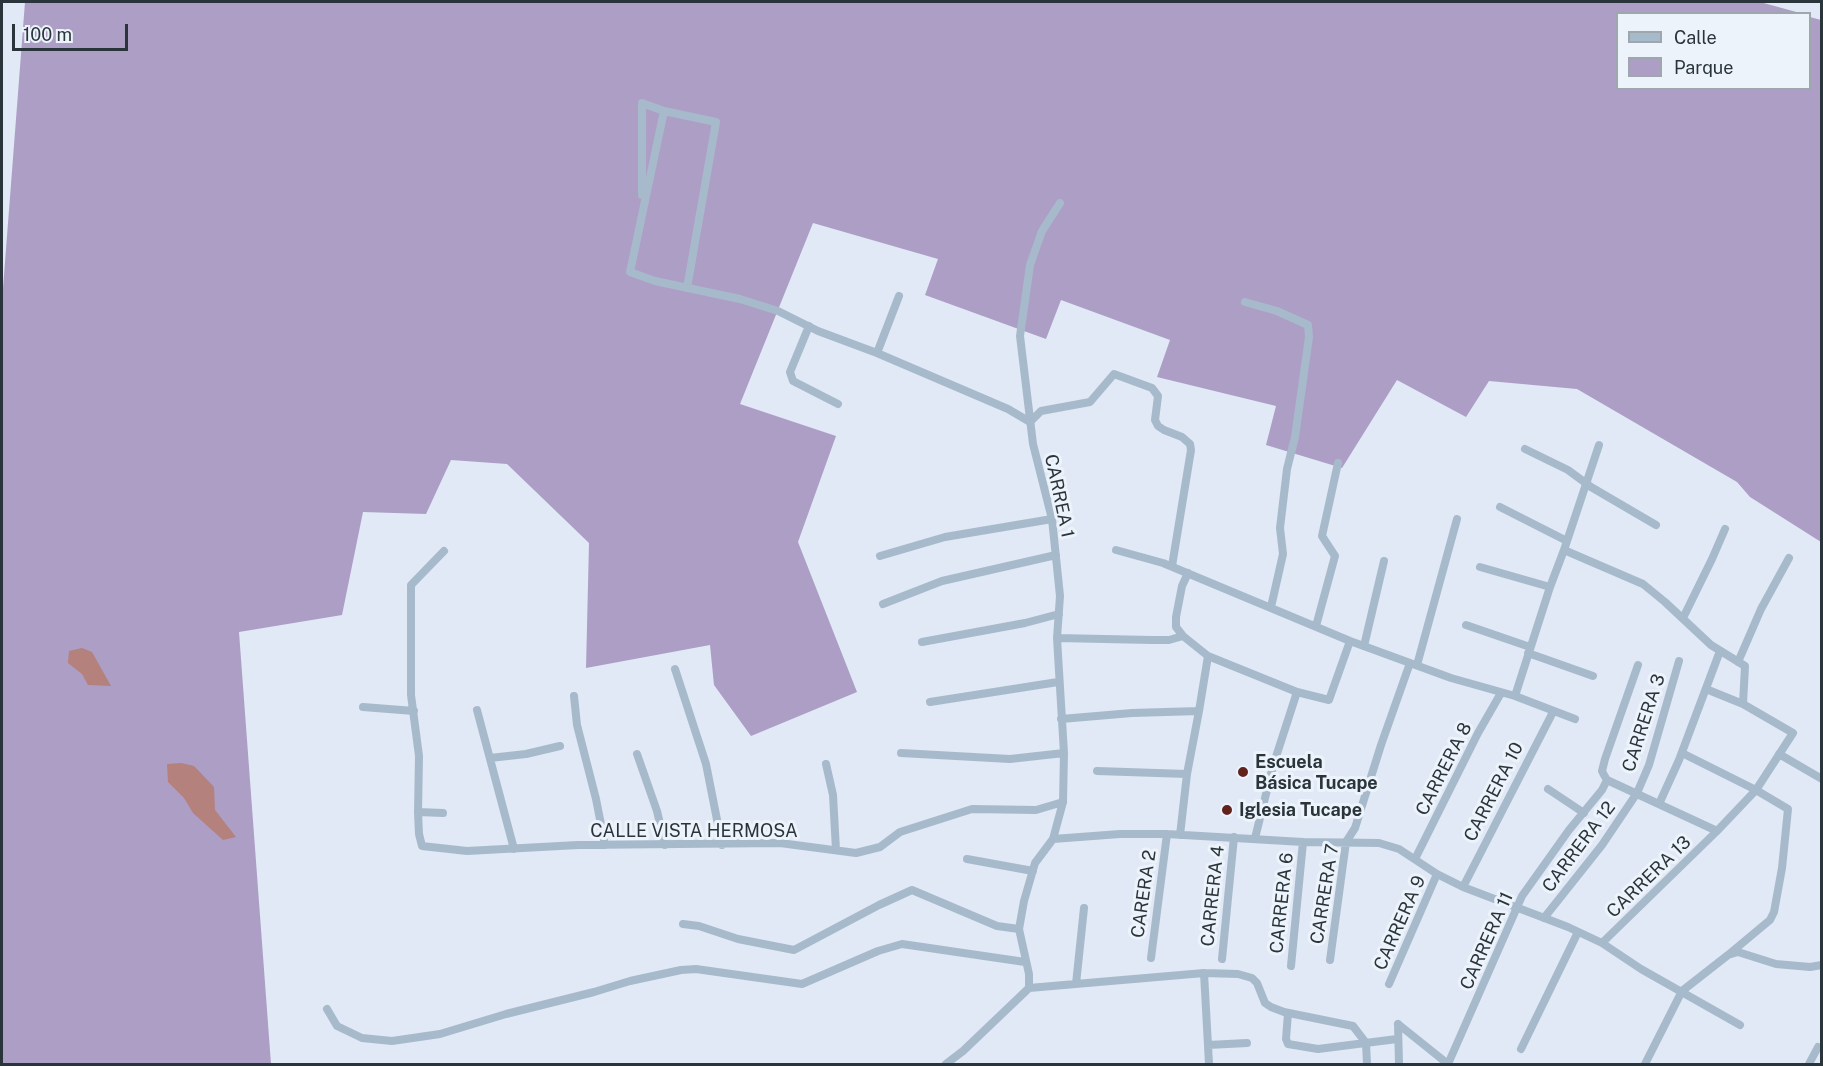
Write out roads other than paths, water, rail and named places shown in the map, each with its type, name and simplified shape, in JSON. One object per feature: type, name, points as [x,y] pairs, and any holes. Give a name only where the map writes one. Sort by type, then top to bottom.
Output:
[{"type":"street","points":[[642,211],[642,103],[664,111],[716,122],[687,288]]},
{"type":"street","points":[[664,111],[630,272],[655,281],[740,299],[778,310],[809,326],[1008,409],[1030,422],[1041,411],[1090,402],[1114,374],[1152,388],[1158,396],[1155,420],[1164,430],[1182,437],[1190,444],[1191,450],[1172,566]]},
{"type":"street","name":"CARREA 1","points":[[1053,838],[1063,802],[1064,753],[1057,638],[1060,596],[1052,519],[1033,444],[1020,336],[1030,265],[1041,231],[1060,203]]},
{"type":"street","points":[[876,353],[899,296]]},
{"type":"street","points":[[1245,302],[1277,311],[1308,326],[1309,337],[1281,516],[1283,554],[1271,607]]},
{"type":"street","points":[[809,326],[790,372],[794,381],[838,404]]},
{"type":"street","points":[[1515,696],[1599,445]]},
{"type":"street","points":[[1525,449],[1568,470],[1585,483],[1656,525]]},
{"type":"street","points":[[1316,626],[1335,556],[1322,536],[1338,463]]},
{"type":"street","points":[[1500,507],[1567,541]]},
{"type":"street","points":[[880,556],[945,537],[1052,519]]},
{"type":"street","name":"CARRERA 7","points":[[1330,960],[1346,842],[1355,828],[1380,745],[1414,664],[1457,519]]},
{"type":"street","points":[[1683,618],[1725,529]]},
{"type":"street","points":[[1116,550],[1172,566],[1350,641],[1515,696],[1575,719]]},
{"type":"street","points":[[1564,550],[1644,584],[1720,651],[1745,666],[1743,704],[1706,689]]},
{"type":"street","points":[[443,813],[418,812],[419,756],[411,695],[411,585],[444,551]]},
{"type":"street","points":[[883,604],[942,581],[1056,555]]},
{"type":"street","points":[[1738,662],[1761,609],[1789,558]]},
{"type":"street","points":[[1364,646],[1384,561]]},
{"type":"street","points":[[1480,567],[1550,587]]},
{"type":"street","points":[[1188,573],[1182,586],[1176,627],[1183,636],[1209,656],[1297,692],[1329,700],[1350,641]]},
{"type":"street","points":[[922,642],[1025,623],[1059,614]]},
{"type":"street","points":[[1466,625],[1593,676]]},
{"type":"street","points":[[1057,638],[1169,640],[1183,636]]},
{"type":"street","points":[[1659,804],[1682,753],[1720,651]]},
{"type":"street","points":[[1180,835],[1187,774],[1209,656]]},
{"type":"street","name":"CARRERA 3","points":[[1637,793],[1649,765],[1679,661]]},
{"type":"street","points":[[1638,665],[1602,771],[1607,780],[1718,831]]},
{"type":"street","points":[[675,669],[706,764],[722,845]]},
{"type":"street","points":[[930,702],[1058,682]]},
{"type":"street","points":[[1255,838],[1297,692]]},
{"type":"street","name":"CARRERA 8","points":[[1415,859],[1478,733],[1501,693]]},
{"type":"street","points":[[574,696],[577,725],[596,799],[604,845]]},
{"type":"street","name":"CARRERA 13","points":[[1602,944],[1718,831],[1756,790],[1793,733],[1743,704]]},
{"type":"street","points":[[363,707],[414,711]]},
{"type":"street","points":[[477,710],[514,849]]},
{"type":"street","points":[[1061,719],[1132,713],[1199,711]]},
{"type":"street","name":"CARRERA 10","points":[[1463,886],[1553,712]]},
{"type":"street","points":[[490,758],[526,754],[560,746]]},
{"type":"street","points":[[901,753],[1010,759],[1064,753]]},
{"type":"street","points":[[1645,1065],[1682,991],[1770,920],[1774,912],[1782,868],[1788,809],[1756,790],[1682,753]]},
{"type":"street","points":[[637,754],[657,812],[665,844]]},
{"type":"street","points":[[1779,754],[1821,779]]},
{"type":"street","points":[[826,764],[833,795],[836,850]]},
{"type":"street","points":[[1097,771],[1187,774]]},
{"type":"street","name":"CARRERA 11","points":[[1448,1065],[1522,896],[1607,780]]},
{"type":"street","points":[[1548,789],[1584,813]]},
{"type":"street","name":"CARRERA 12","points":[[1544,918],[1602,845],[1637,793]]},
{"type":"street","name":"CALLE VISTA HERMOSA","points":[[418,812],[422,846],[467,851],[604,845],[780,843],[856,853],[880,847],[900,832],[972,809],[1036,810],[1063,802]]},
{"type":"street","points":[[1029,988],[1029,974],[1019,929],[1035,863],[1053,838],[1167,834],[1303,842],[1379,843],[1399,849],[1437,874],[1463,886],[1578,932],[1602,944],[1641,969],[1740,1024]]},
{"type":"street","name":"CARERA 2","points":[[1150,958],[1167,834]]},
{"type":"street","name":"CARRERA 4","points":[[1222,959],[1234,837]]},
{"type":"street","name":"CARRERA 6","points":[[1291,966],[1303,842]]},
{"type":"street","points":[[967,859],[1033,871]]},
{"type":"street","name":"CARRERA 9","points":[[1389,984],[1437,874]]},
{"type":"street","points":[[683,924],[699,926],[738,939],[794,950],[912,890],[997,926],[1019,929]]},
{"type":"street","points":[[1076,984],[1084,908]]},
{"type":"street","points":[[1521,1049],[1578,932]]},
{"type":"street","points":[[327,1009],[337,1026],[362,1038],[392,1041],[440,1034],[630,981],[681,970],[696,969],[802,984],[878,951],[902,944],[1025,962]]},
{"type":"street","points":[[1728,955],[1738,952],[1776,964],[1810,967],[1821,965]]},
{"type":"street","points":[[1204,973],[1209,1065]]},
{"type":"street","points":[[946,1065],[1029,988],[1204,973],[1238,974],[1252,978],[1257,983],[1264,1003],[1288,1013],[1353,1026],[1366,1043],[1367,1065]]},
{"type":"street","points":[[1288,1013],[1286,1039],[1288,1044],[1318,1049],[1397,1039]]},
{"type":"street","points":[[1399,1065],[1398,1024],[1441,1062],[1448,1065]]},
{"type":"street","points":[[1208,1045],[1247,1043]]},
{"type":"street","points":[[1809,1065],[1818,1047]]},
{"type":"place","name":"Escuela Básica Tucape","points":[[1243,772]]},
{"type":"place","name":"Iglesia Tucape","points":[[1227,810]]}]
